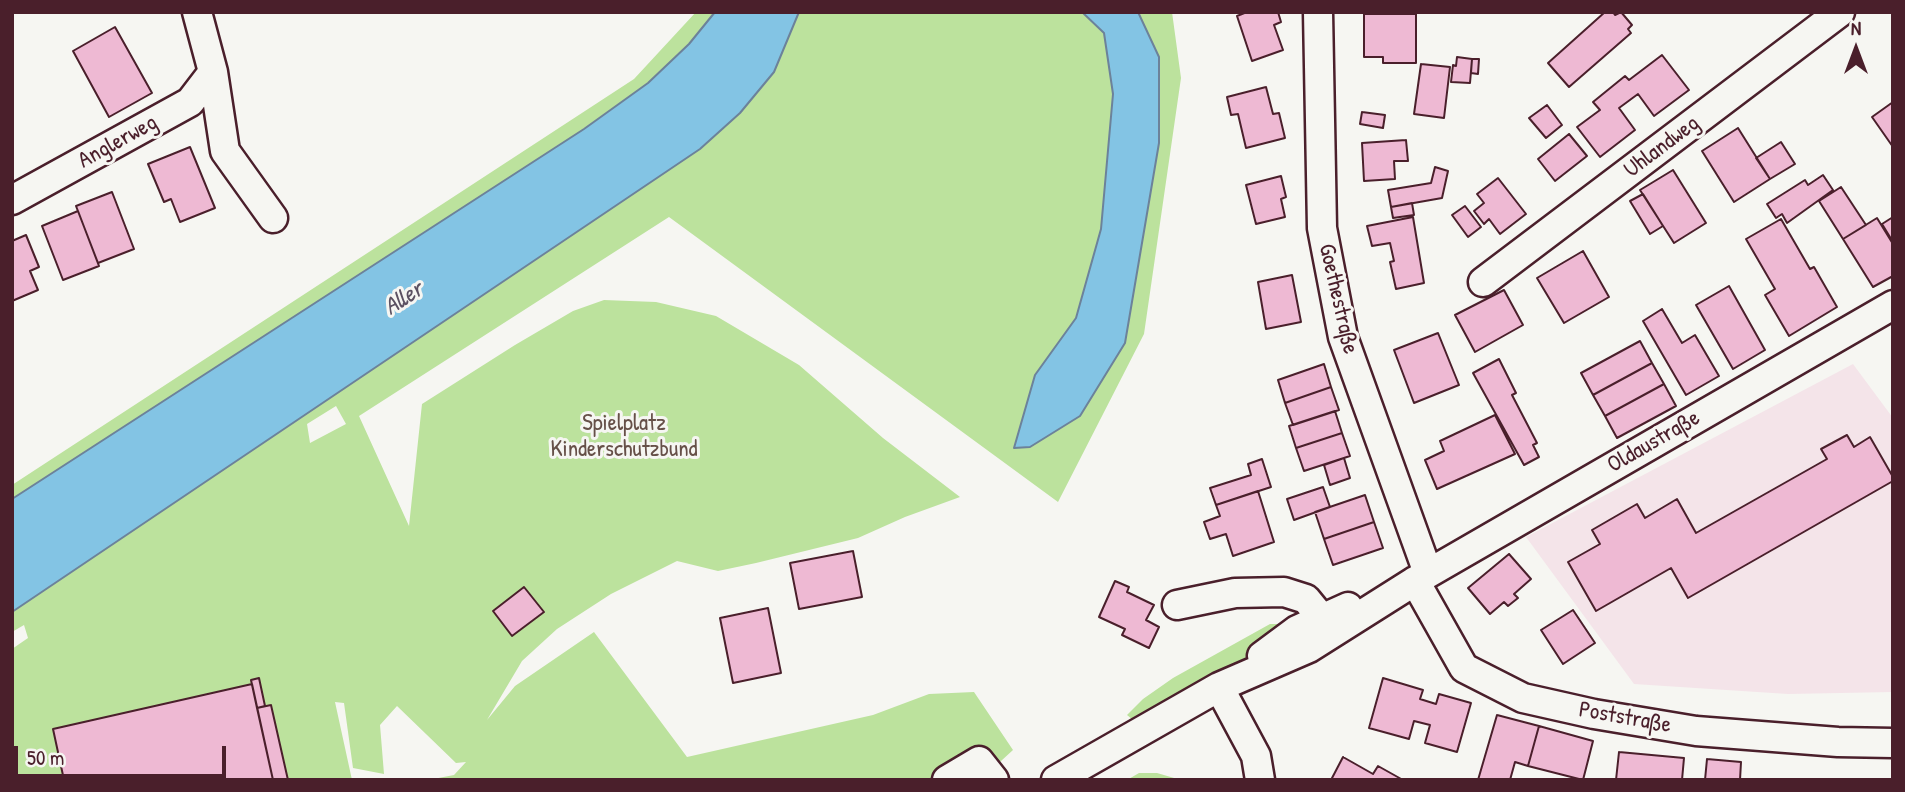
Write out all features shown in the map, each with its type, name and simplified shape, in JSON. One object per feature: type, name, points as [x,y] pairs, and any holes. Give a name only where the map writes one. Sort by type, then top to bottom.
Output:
[{"type":"street","points":[[197,12],[213,72],[225,151],[273,218]]},
{"type":"street","name":"Goethestraße","points":[[1318,12],[1322,228],[1343,337],[1422,577]]},
{"type":"street","name":"Uhlandweg","points":[[1483,282],[1840,12]]},
{"type":"street","name":"Anglerweg","points":[[12,200],[190,102],[213,72]]},
{"type":"street","name":"Oldaustraße","points":[[1056,780],[1219,687],[1309,648],[1328,625],[1422,577],[1893,304]]},
{"type":"street","name":"Poststraße","points":[[1422,577],[1464,668],[1522,698],[1594,714],[1696,731],[1838,742],[1893,743]]},
{"type":"street","points":[[1177,605],[1235,593],[1284,592],[1306,599],[1328,625]]},
{"type":"street","points":[[1219,687],[1256,756],[1260,780]]},
{"type":"street","points":[[947,780],[979,761],[994,780]]},
{"type":"shaded area","points":[[1853,364],[1893,418],[1893,692],[1788,694],[1634,684],[1526,537]]},
{"type":"green space","name":"Spielplatz Kinderschutzbund","points":[[696,12],[1172,12],[1181,78],[1144,334],[1058,502],[669,217],[359,416],[409,526],[422,404],[573,311],[604,300],[656,302],[716,316],[799,365],[883,438],[960,497],[858,538],[756,563],[718,571],[677,561],[611,594],[557,629],[522,661],[487,720],[515,686],[594,632],[687,757],[873,715],[929,694],[974,692],[1013,750],[977,780],[428,780],[454,775],[466,762],[456,763],[397,706],[380,725],[384,774],[353,768],[344,703],[335,702],[352,780],[12,780],[12,649],[28,638],[24,625],[12,632],[12,485],[634,79]],"holes":[[[336,406],[346,424],[310,443],[307,424]]]},
{"type":"green space","points":[[1270,624],[1281,624],[1280,638],[1142,717],[1133,720],[1127,715],[1143,699],[1173,678]]},
{"type":"green space","points":[[1139,773],[1157,773],[1181,780],[1127,780]]},
{"type":"water","name":"Aller","points":[[715,12],[799,12],[774,72],[740,113],[700,149],[12,612],[12,499],[584,129],[648,83],[689,44]]},
{"type":"water","points":[[1082,12],[1138,12],[1159,57],[1159,143],[1125,343],[1080,416],[1030,447],[1014,448],[1035,375],[1076,318],[1101,229],[1113,94],[1104,33]]},
{"type":"building","points":[[1247,12],[1278,12],[1281,22],[1274,25],[1283,50],[1252,61],[1237,16]]},
{"type":"building","points":[[1605,12],[1613,12],[1615,15],[1621,12],[1632,25],[1628,29],[1631,33],[1569,87],[1548,63]]},
{"type":"building","points":[[1364,14],[1416,14],[1416,63],[1383,63],[1383,57],[1364,57]]},
{"type":"building","points":[[115,27],[152,93],[109,117],[73,51]]},
{"type":"building","points":[[1662,55],[1689,90],[1654,116],[1638,94],[1619,108],[1635,130],[1600,157],[1577,127],[1600,110],[1593,102],[1625,76],[1629,80]]},
{"type":"building","points":[[1457,57],[1472,59],[1470,83],[1451,82]]},
{"type":"building","points":[[1472,59],[1479,59],[1478,74],[1471,73]]},
{"type":"building","points":[[1421,64],[1450,67],[1444,118],[1414,114]]},
{"type":"building","points":[[1266,87],[1273,114],[1279,113],[1285,138],[1246,148],[1238,114],[1231,115],[1227,97]]},
{"type":"building","points":[[1893,102],[1893,147],[1872,117]]},
{"type":"building","points":[[1547,105],[1562,125],[1546,138],[1529,118]]},
{"type":"building","points":[[1362,112],[1385,115],[1383,128],[1360,124]]},
{"type":"building","points":[[1738,128],[1770,179],[1734,202],[1702,151]]},
{"type":"building","points":[[1569,134],[1587,156],[1555,181],[1538,159]]},
{"type":"building","points":[[1406,140],[1408,161],[1394,161],[1395,179],[1364,181],[1362,143]]},
{"type":"building","points":[[1781,142],[1795,164],[1770,179],[1756,158]]},
{"type":"building","points":[[190,147],[215,208],[180,222],[171,199],[164,202],[148,164]]},
{"type":"building","points":[[1435,167],[1448,171],[1442,198],[1391,207],[1388,190],[1431,183]]},
{"type":"building","points":[[1673,170],[1706,223],[1674,243],[1640,190]]},
{"type":"building","points":[[1823,175],[1833,190],[1787,223],[1782,214],[1776,218],[1767,204],[1805,180],[1808,185]]},
{"type":"building","points":[[1281,176],[1286,197],[1281,199],[1285,217],[1256,224],[1246,185]]},
{"type":"building","points":[[1498,178],[1526,214],[1500,234],[1489,219],[1484,224],[1474,211],[1484,203],[1477,194]]},
{"type":"building","points":[[1841,187],[1866,225],[1843,239],[1819,201]]},
{"type":"building","points":[[112,192],[134,249],[98,263],[76,206]]},
{"type":"building","points":[[1643,194],[1663,226],[1650,234],[1630,201]]},
{"type":"building","points":[[1412,203],[1414,215],[1393,218],[1391,207]]},
{"type":"building","points":[[1465,206],[1481,227],[1468,237],[1452,215]]},
{"type":"building","points":[[78,211],[99,266],[63,280],[42,226]]},
{"type":"building","points":[[1413,217],[1424,283],[1396,289],[1390,262],[1394,261],[1390,243],[1372,246],[1367,226]]},
{"type":"building","points":[[1893,217],[1893,242],[1882,224]]},
{"type":"building","points":[[1877,218],[1893,244],[1893,276],[1873,287],[1843,239]]},
{"type":"building","points":[[1781,219],[1810,269],[1814,267],[1837,307],[1789,336],[1765,295],[1775,289],[1746,239]]},
{"type":"building","points":[[26,235],[39,267],[30,271],[38,290],[12,301],[12,241]]},
{"type":"building","points":[[1583,251],[1609,297],[1564,323],[1537,278]]},
{"type":"building","points":[[1292,275],[1301,322],[1266,329],[1258,282]]},
{"type":"building","points":[[1729,286],[1765,350],[1733,369],[1696,305]]},
{"type":"building","points":[[1504,290],[1523,325],[1475,352],[1455,315]]},
{"type":"building","points":[[1662,309],[1682,343],[1695,335],[1719,376],[1686,395],[1643,321]]},
{"type":"building","points":[[1438,333],[1459,385],[1414,403],[1394,350]]},
{"type":"building","points":[[1640,341],[1652,363],[1593,395],[1581,373]]},
{"type":"building","points":[[1499,359],[1516,393],[1512,395],[1537,443],[1533,445],[1539,457],[1524,465],[1473,373]]},
{"type":"building","points":[[1652,363],[1664,384],[1605,416],[1593,395]]},
{"type":"building","points":[[1324,364],[1331,387],[1285,403],[1278,380]]},
{"type":"building","points":[[1664,384],[1676,406],[1617,438],[1605,416]]},
{"type":"building","points":[[1331,387],[1339,410],[1293,425],[1285,403]]},
{"type":"building","points":[[1335,411],[1342,433],[1296,448],[1289,426]]},
{"type":"building","points":[[1495,415],[1515,454],[1437,489],[1425,460],[1444,451],[1440,441]]},
{"type":"building","points":[[1342,433],[1350,456],[1304,471],[1296,448]]},
{"type":"building","points":[[1847,435],[1854,447],[1870,437],[1893,481],[1688,598],[1671,568],[1596,611],[1568,562],[1600,544],[1592,530],[1637,504],[1645,518],[1677,499],[1696,533],[1827,459],[1821,449]]},
{"type":"building","points":[[1344,458],[1350,478],[1330,485],[1324,465]]},
{"type":"building","points":[[1262,459],[1271,487],[1216,505],[1210,488],[1251,475],[1248,464]]},
{"type":"building","points":[[1323,487],[1330,507],[1294,520],[1287,499]]},
{"type":"building","points":[[1258,491],[1274,542],[1233,556],[1226,534],[1210,539],[1204,522],[1220,516],[1216,505]]},
{"type":"building","points":[[1365,495],[1374,522],[1324,539],[1315,512]]},
{"type":"building","points":[[1374,522],[1383,548],[1333,565],[1324,539]]},
{"type":"building","points":[[853,551],[862,597],[799,609],[790,563]]},
{"type":"building","points":[[1509,554],[1531,579],[1514,594],[1518,598],[1508,606],[1504,602],[1490,614],[1468,588]]},
{"type":"building","points":[[1115,581],[1129,587],[1127,592],[1154,605],[1146,620],[1159,627],[1149,648],[1122,635],[1125,629],[1099,617]]},
{"type":"building","points":[[524,587],[544,612],[512,636],[493,611]]},
{"type":"building","points":[[768,608],[781,673],[733,683],[720,618]]},
{"type":"building","points":[[1573,610],[1595,643],[1563,664],[1541,630]]},
{"type":"building","points":[[259,678],[265,706],[257,708],[251,680]]},
{"type":"building","points":[[1383,678],[1423,690],[1420,699],[1436,704],[1439,694],[1471,703],[1457,752],[1425,743],[1430,725],[1414,721],[1409,739],[1369,728]]},
{"type":"building","points":[[252,684],[273,780],[64,780],[53,729]]},
{"type":"building","points":[[271,705],[288,780],[273,780],[257,708]]},
{"type":"building","points":[[1497,715],[1539,726],[1528,766],[1515,762],[1510,780],[1478,780]]},
{"type":"building","points":[[1539,726],[1593,741],[1583,780],[1528,766]]},
{"type":"building","points":[[1619,752],[1684,758],[1682,780],[1616,780]]},
{"type":"building","points":[[1343,757],[1373,774],[1378,766],[1403,780],[1331,780]]},
{"type":"building","points":[[1707,759],[1741,762],[1740,780],[1705,780]]}]
